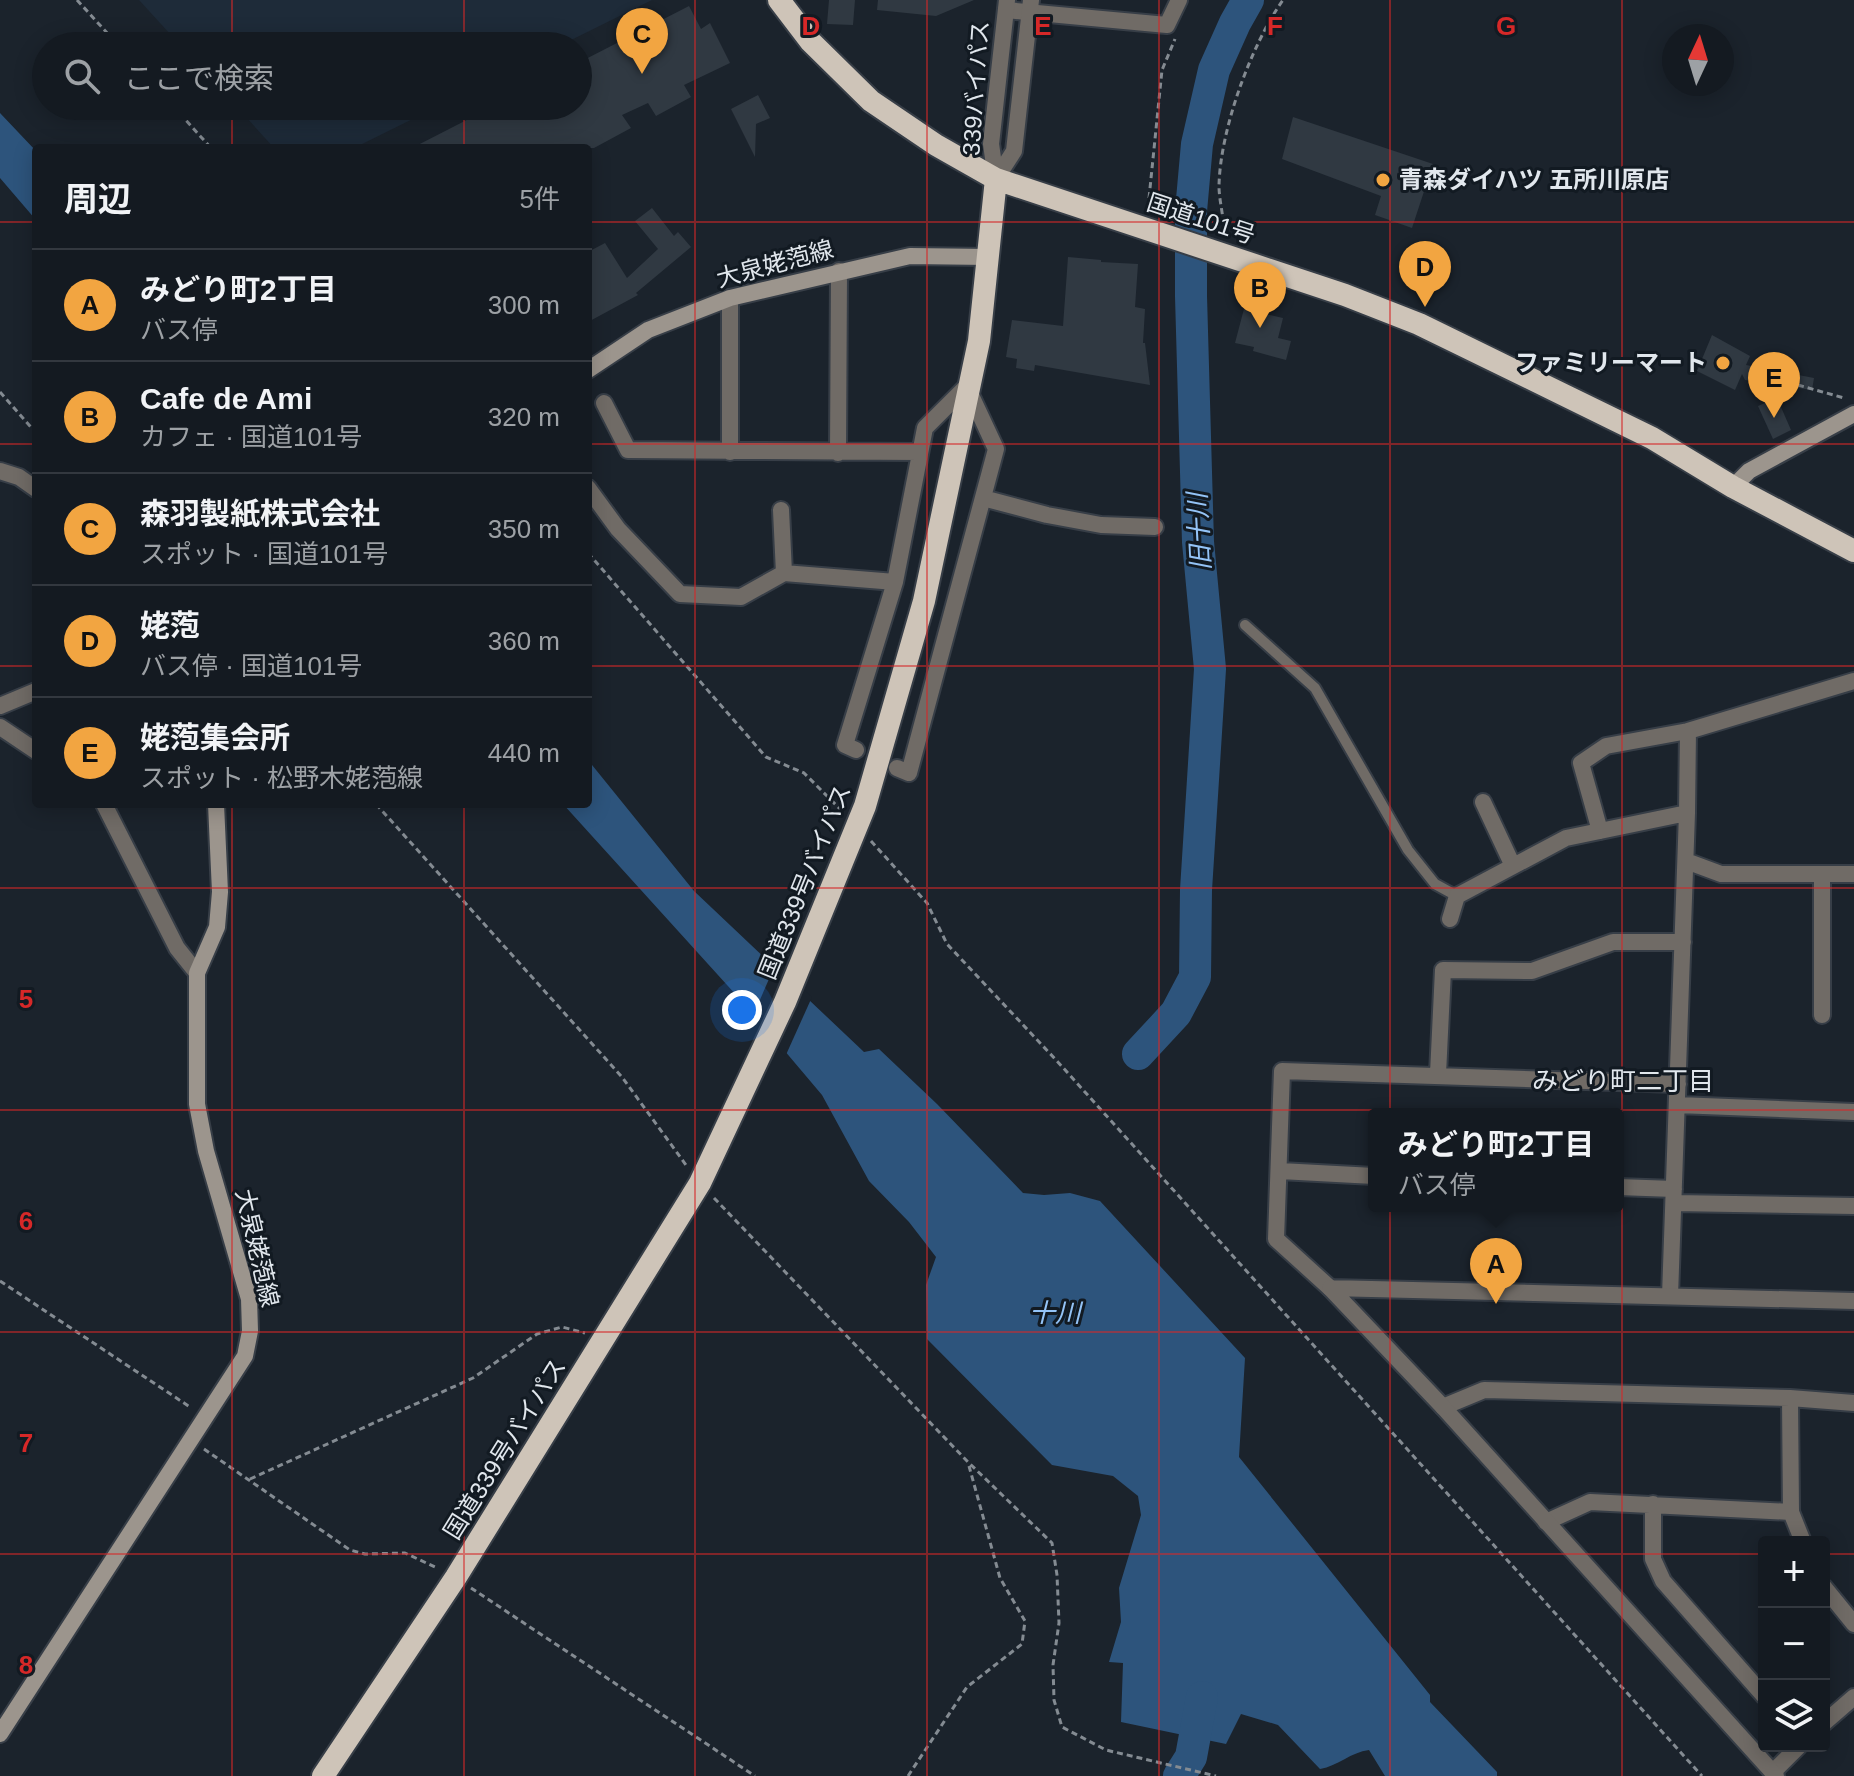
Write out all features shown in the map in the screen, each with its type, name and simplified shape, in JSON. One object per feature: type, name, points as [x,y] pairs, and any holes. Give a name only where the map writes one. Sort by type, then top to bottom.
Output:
[{"type":"highway","name":"国道101号","points":[[779,0],[811,42],[871,101],[936,145],[996,179],[1345,295],[1419,324],[1652,438],[1733,487],[1854,551]]},
{"type":"highway","name":"国道339号バイパス","points":[[323,1776],[456,1577],[702,1177],[785,1002],[854,833],[924,601],[979,341],[996,179]]},
{"type":"main road","name":"大泉姥萢線","points":[[592,367],[648,330],[730,298],[910,256],[989,257]]},
{"type":"main road","points":[[1733,487],[1749,471],[1851,406]]},
{"type":"main road","name":"大泉姥萢線","points":[[0,1734],[245,1356],[249,1299],[206,1151],[197,1104],[197,973],[217,927],[220,892],[216,808]]},
{"type":"street","points":[[1006,5],[1167,25],[1179,0]]},
{"type":"street","name":"339バイパス","points":[[996,179],[991,144],[1006,5]]},
{"type":"street","points":[[996,179],[1014,151],[1030,6]]},
{"type":"street","points":[[838,453],[839,271]]},
{"type":"street","points":[[730,298],[730,452]]},
{"type":"street","points":[[856,750],[845,745],[895,582],[925,428],[970,387],[996,449],[909,773],[897,768]]},
{"type":"street","points":[[604,403],[628,450],[920,452]]},
{"type":"street","points":[[0,471],[19,477],[32,486]]},
{"type":"street","points":[[592,493],[618,529],[680,594],[741,597],[784,573],[895,582]]},
{"type":"street","points":[[983,498],[1101,525],[1155,527]]},
{"type":"street","points":[[781,510],[784,573]]},
{"type":"street","points":[[1600,831],[1581,763],[1606,746],[1688,731],[1854,681]]},
{"type":"street","points":[[0,706],[32,693]]},
{"type":"street","points":[[0,727],[32,748]]},
{"type":"street","points":[[1670,1296],[1688,731]]},
{"type":"street","points":[[1483,802],[1513,866]]},
{"type":"street","points":[[106,808],[177,948],[197,973]]},
{"type":"street","points":[[1450,919],[1457,896],[1566,838],[1687,813]]},
{"type":"street","points":[[1686,861],[1721,874],[1854,874]]},
{"type":"street","points":[[1822,874],[1822,1015]]},
{"type":"street","points":[[1438,1074],[1443,970],[1532,971],[1613,942],[1683,942]]},
{"type":"street","points":[[1678,1084],[1282,1071],[1276,1239],[1330,1288],[1443,1407],[1774,1774],[1794,1752]]},
{"type":"street","points":[[1678,1105],[1854,1112]]},
{"type":"street","points":[[1280,1171],[1368,1176]]},
{"type":"street","points":[[1624,1188],[1674,1196],[1854,1206]]},
{"type":"street","points":[[1330,1288],[1854,1301]]},
{"type":"street","points":[[1443,1407],[1484,1390],[1790,1398],[1854,1403]]},
{"type":"street","points":[[1790,1398],[1791,1512],[1801,1536]]},
{"type":"street","points":[[1546,1522],[1590,1502],[1791,1512]]},
{"type":"street","points":[[1653,1504],[1653,1559],[1663,1581],[1758,1689]]},
{"type":"street","points":[[1830,1594],[1854,1624]]},
{"type":"street","points":[[1830,1718],[1854,1697]]},
{"type":"lane","points":[[1245,625],[1315,688],[1408,850],[1435,884],[1457,896]]},
{"type":"path","points":[[77,0],[106,32]]},
{"type":"path","points":[[1223,235],[1219,187],[1225,141],[1247,69],[1283,0]]},
{"type":"path","points":[[1148,209],[1162,70],[1176,37]]},
{"type":"path","points":[[186,120],[207,144]]},
{"type":"path","points":[[1798,385],[1851,406]]},
{"type":"path","points":[[0,392],[32,428]]},
{"type":"path","points":[[592,558],[766,757],[804,773],[854,833],[927,903],[947,944],[1068,1073],[1702,1776]]},
{"type":"path","points":[[380,808],[622,1077],[702,1177],[968,1462],[1052,1543],[1059,1623],[1053,1665],[1054,1700],[1062,1727],[1106,1750],[1216,1776]]},
{"type":"path","points":[[0,1281],[206,1418]]},
{"type":"path","points":[[250,1479],[473,1378],[537,1334],[562,1327],[604,1338]]},
{"type":"path","points":[[192,1441],[350,1550],[365,1554],[405,1553],[456,1577],[755,1776]]},
{"type":"path","points":[[908,1776],[967,1687],[1022,1644],[1025,1621],[1000,1578],[968,1462]]},
{"type":"shaded area","points":[[139,0],[652,0],[587,32],[168,32]]},
{"type":"shaded area","points":[[249,120],[411,120],[362,144],[270,144]]},
{"type":"water","points":[[0,113],[32,147],[32,215],[0,178]]},
{"type":"water","name":"十川","points":[[592,765],[694,891],[864,1052],[879,1049],[1023,1193],[1070,1193],[1100,1201],[1245,1358],[1239,1457],[1430,1695],[1430,1702],[1497,1772],[1497,1776],[1385,1776],[1369,1750],[1320,1769],[1278,1725],[1241,1714],[1226,1744],[1121,1722],[1123,1663],[1109,1662],[1121,1622],[1119,1588],[1141,1515],[1138,1496],[1113,1476],[1052,1465],[927,1339],[926,1285],[936,1257],[909,1222],[869,1181],[822,1095],[756,1017],[567,808],[592,808]]},
{"type":"pier","points":[[776,963],[812,997],[785,1057],[752,1018]]},
{"type":"building","points":[[829,0],[855,0],[853,25],[827,24]]},
{"type":"building","points":[[878,0],[974,0],[936,16],[877,10]]},
{"type":"building","points":[[689,6],[701,29],[710,23],[730,63],[684,85],[691,97],[656,116],[648,103],[622,115],[631,128],[594,148],[592,144],[420,144],[467,120],[592,120],[592,56]]},
{"type":"building","points":[[758,95],[770,118],[756,124],[755,157],[731,109]]},
{"type":"building","name":"青森ダイハツ 五所川原店","points":[[1293,117],[1433,164],[1412,228],[1375,215],[1381,196],[1282,159]]},
{"type":"building","points":[[652,208],[674,236],[678,232],[691,247],[636,293],[638,295],[592,320],[592,250],[605,243],[627,278],[658,249],[635,221]]},
{"type":"building","points":[[1068,257],[1138,264],[1135,307],[1145,309],[1143,343],[1150,385],[1035,365],[1034,371],[1016,368],[1017,359],[1006,357],[1012,320],[1063,326]]},
{"type":"building","points":[[1245,305],[1283,318],[1278,338],[1291,341],[1286,360],[1235,343]]},
{"type":"building","name":"ファミリーマート","points":[[1712,335],[1750,356],[1746,365],[1814,378],[1812,390],[1745,380],[1742,374],[1735,390],[1697,371]]},
{"type":"building","points":[[1777,398],[1791,430],[1773,439],[1758,406]]},
{"type":"waterway","name":"旧十川","points":[[1138,1054],[1176,1013],[1195,977],[1196,890],[1210,669],[1198,542],[1191,211],[1197,144],[1214,70],[1248,0]]},
{"type":"waterway","points":[[1179,1776],[1191,1757],[1202,1697]]},
{"type":"place","name":"森羽製紙株式会社","points":[[642,74]]},
{"type":"place","name":"青森ダイハツ 五所川原店","points":[[1383,180]]},
{"type":"place","name":"姥萢","points":[[1425,307]]},
{"type":"place","name":"Cafe de Ami","points":[[1260,328]]},
{"type":"place","name":"ファミリーマート","points":[[1723,363]]},
{"type":"place","name":"姥萢集会所","points":[[1774,418]]},
{"type":"place","name":"みどり町2丁目","points":[[1496,1304]]},
{"type":"district","name":"みどり町二丁目","points":[[1623,1081]]}]
